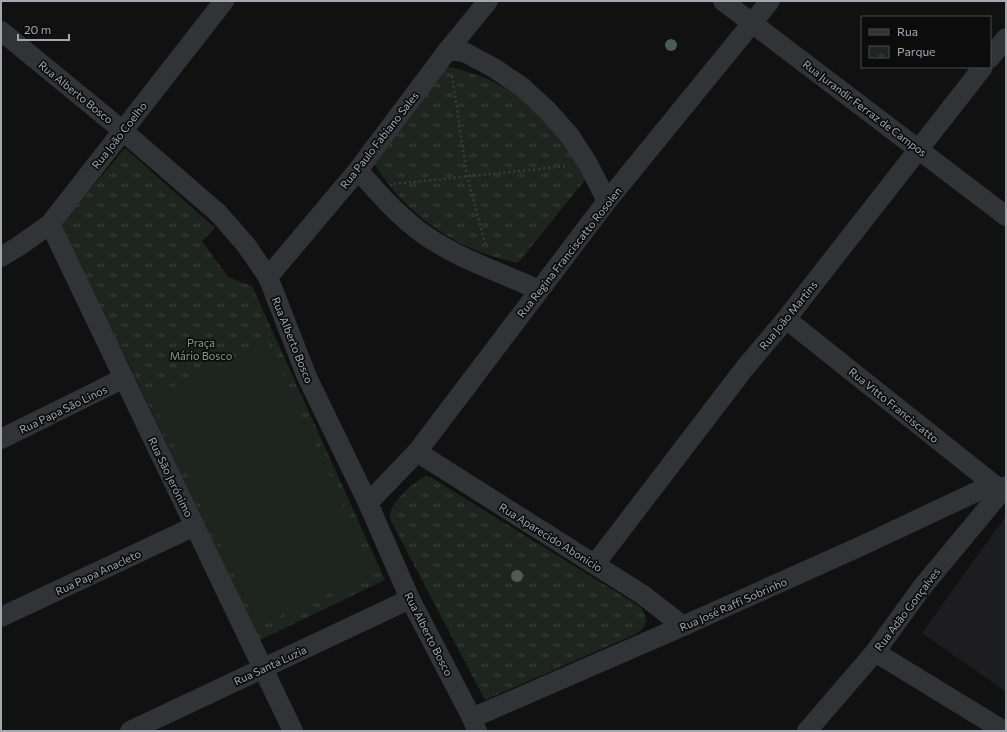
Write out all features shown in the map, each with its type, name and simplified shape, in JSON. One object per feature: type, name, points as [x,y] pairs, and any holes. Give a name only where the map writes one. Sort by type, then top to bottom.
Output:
[{"type":"street","name":"Rua João Coelho","points":[[1,257],[20,246],[50,224],[224,1]]},
{"type":"street","name":"Rua Paulo Fabiano Sales","points":[[268,277],[358,170],[448,50],[488,1]]},
{"type":"street","name":"Rua Jurandir Ferraz de Campos","points":[[723,1],[1006,216]]},
{"type":"street","name":"Rua Regina Franciscatto Rosolen","points":[[368,503],[417,452],[607,201],[770,1]]},
{"type":"street","name":"Rua Alberto Bosco","points":[[1,30],[122,130],[218,213],[246,245],[268,277],[307,377],[368,503],[410,599],[474,725]]},
{"type":"street","points":[[991,57],[1006,38]]},
{"type":"street","points":[[448,50],[464,52],[494,68],[522,87],[547,110],[570,136],[588,164],[607,201]]},
{"type":"street","name":"Rua João Martins","points":[[595,564],[744,369],[786,319],[982,68]]},
{"type":"street","points":[[358,170],[397,213],[426,236],[457,255],[539,290]]},
{"type":"street","name":"Rua São Jerónimo","points":[[50,224],[293,731]]},
{"type":"street","name":"Rua Vitto Franciscatto","points":[[786,319],[1000,487]]},
{"type":"street","name":"Rua Papa São Linos","points":[[1,439],[124,378]]},
{"type":"street","name":"Rua Aparecido Abonicio","points":[[417,452],[643,595],[683,626]]},
{"type":"street","name":"Rua José Raffi Sobrinho","points":[[474,725],[683,626],[1000,487]]},
{"type":"street","name":"Rua Adão Gonçalves","points":[[807,731],[875,652],[923,586],[1000,487]]},
{"type":"street","name":"Rua Papa Anacleto","points":[[1,617],[195,526]]},
{"type":"street","name":"Rua Santa Luzia","points":[[130,731],[410,599]]},
{"type":"street","points":[[875,652],[1004,731]]},
{"type":"path","points":[[448,50],[467,176],[492,269]]},
{"type":"path","points":[[372,186],[588,164]]},
{"type":"shaded area","points":[[1006,516],[1006,692],[922,633]]},
{"type":"green space","points":[[430,64],[459,69],[486,78],[512,92],[535,109],[572,154],[585,180],[518,263],[494,257],[470,248],[455,241],[427,222],[402,200],[391,187],[376,167],[364,145]]},
{"type":"green space","name":"Praça Mário Bosco","points":[[125,148],[215,228],[202,241],[228,277],[252,286],[385,580],[260,640],[131,368],[59,227]]},
{"type":"green space","points":[[268,343],[374,572],[258,626],[151,397]]},
{"type":"green space","points":[[426,476],[432,478],[639,606],[646,617],[643,628],[636,634],[485,700],[392,523],[390,512],[393,505],[411,486]]}]
